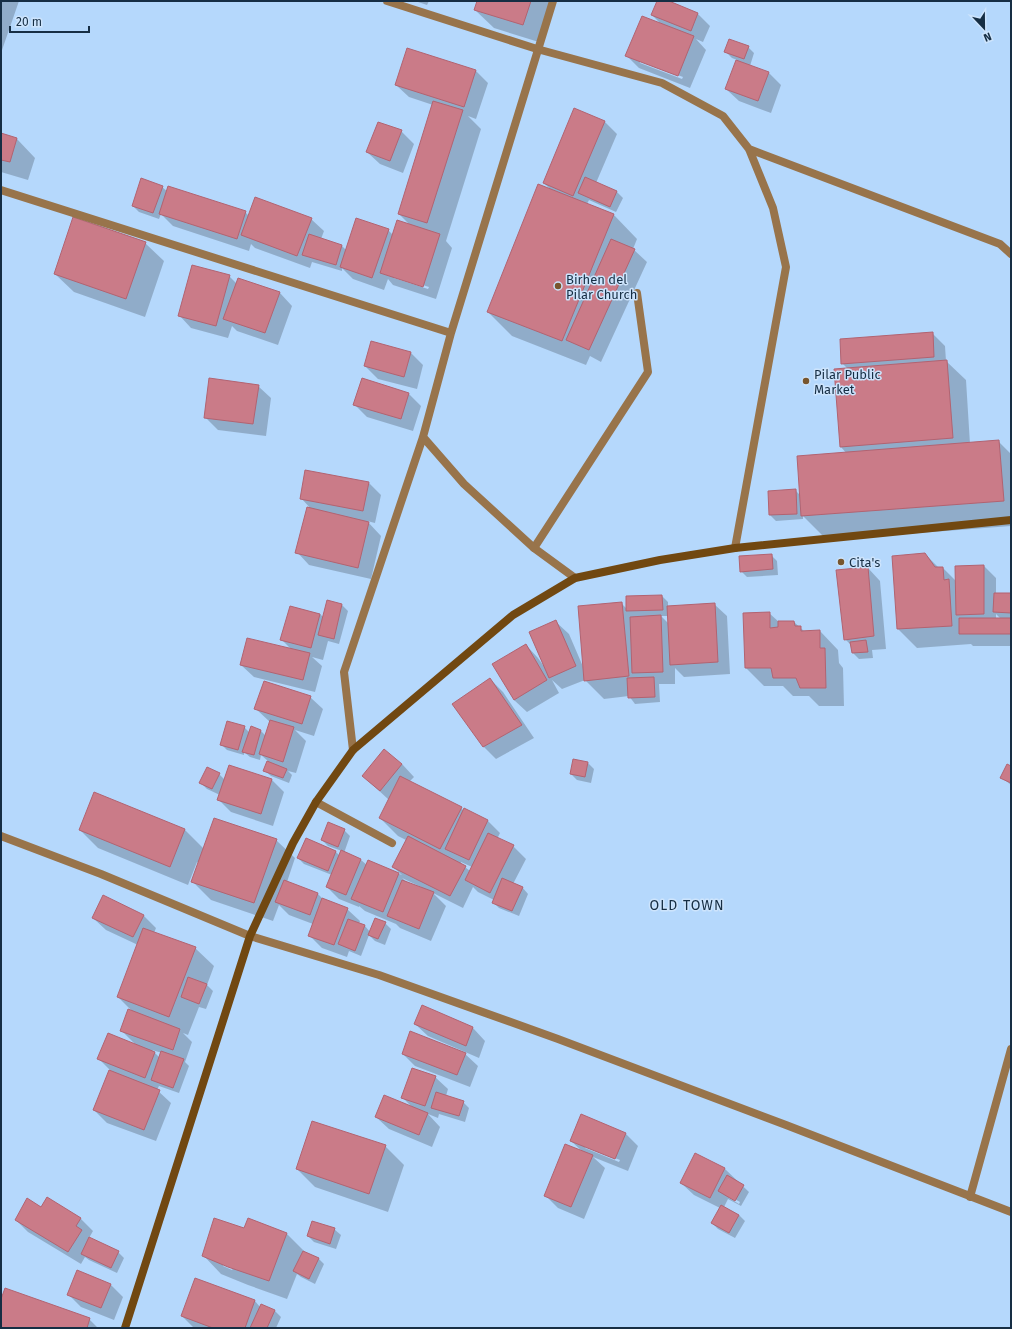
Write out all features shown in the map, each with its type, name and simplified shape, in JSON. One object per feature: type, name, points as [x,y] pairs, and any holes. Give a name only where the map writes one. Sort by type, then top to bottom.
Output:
[{"type":"main road","points":[[125,1328],[250,936],[293,843],[316,802],[353,750],[513,615],[575,578],[660,560],[735,548],[1011,520]]},
{"type":"street","points":[[387,1],[537,49],[662,83],[723,116],[749,149],[773,208],[786,267],[735,548]]},
{"type":"street","points":[[353,750],[344,672],[423,437],[451,333],[553,1]]},
{"type":"street","points":[[749,149],[1000,244],[1011,254]]},
{"type":"street","points":[[1,190],[451,333]]},
{"type":"street","points":[[534,548],[648,372],[637,293]]},
{"type":"street","points":[[423,437],[464,484],[534,548],[575,578]]},
{"type":"street","points":[[316,802],[392,843]]},
{"type":"street","points":[[1,836],[101,874],[250,936],[379,976],[558,1039],[1011,1212]]},
{"type":"street","points":[[970,1197],[1011,1049]]},
{"type":"building","points":[[477,1],[531,1],[523,25],[474,10]]},
{"type":"building","points":[[657,1],[669,1],[698,13],[691,31],[651,15]]},
{"type":"building","points":[[642,16],[694,36],[678,76],[625,56]]},
{"type":"building","points":[[729,39],[749,46],[744,59],[724,52]]},
{"type":"building","points":[[407,48],[476,70],[464,107],[395,85]]},
{"type":"building","points":[[736,60],[769,72],[758,101],[725,89]]},
{"type":"building","points":[[433,101],[463,110],[427,223],[398,214]]},
{"type":"building","points":[[574,108],[605,121],[573,196],[543,183]]},
{"type":"building","points":[[378,122],[402,130],[390,161],[366,152]]},
{"type":"building","points":[[1,133],[17,138],[10,162],[1,160]]},
{"type":"building","points":[[585,177],[617,191],[610,207],[578,193]]},
{"type":"building","points":[[141,178],[163,186],[153,213],[132,206]]},
{"type":"building","points":[[538,184],[614,214],[562,341],[487,312]]},
{"type":"building","points":[[168,186],[246,211],[237,239],[159,214]]},
{"type":"building","points":[[255,197],[312,218],[297,256],[241,235]]},
{"type":"building","points":[[73,217],[146,242],[126,299],[54,274]]},
{"type":"building","points":[[356,218],[389,229],[372,278],[340,267]]},
{"type":"building","points":[[397,220],[440,234],[423,287],[380,273]]},
{"type":"building","points":[[309,234],[342,245],[336,265],[302,255]]},
{"type":"building","points":[[611,239],[635,249],[589,350],[566,340]]},
{"type":"building","points":[[192,265],[230,275],[216,326],[178,316]]},
{"type":"building","points":[[238,278],[280,292],[265,333],[223,319]]},
{"type":"building","points":[[933,332],[934,357],[841,364],[840,339]]},
{"type":"building","points":[[371,341],[411,352],[404,377],[364,366]]},
{"type":"building","points":[[947,360],[953,438],[840,447],[834,369]]},
{"type":"building","points":[[209,378],[259,385],[253,424],[204,418]]},
{"type":"building","points":[[362,378],[409,393],[401,419],[353,405]]},
{"type":"building","points":[[999,440],[1004,501],[801,516],[797,456]]},
{"type":"building","points":[[305,470],[369,482],[363,511],[300,499]]},
{"type":"building","points":[[796,489],[797,514],[769,515],[768,491]]},
{"type":"building","points":[[307,507],[369,522],[358,568],[295,553]]},
{"type":"building","points":[[925,553],[935,567],[943,567],[944,580],[949,579],[952,626],[897,629],[892,556]]},
{"type":"building","points":[[772,554],[773,569],[740,572],[739,556]]},
{"type":"building","points":[[984,565],[984,614],[956,615],[955,566]]},
{"type":"building","points":[[868,567],[874,636],[844,640],[836,570]]},
{"type":"building","points":[[994,593],[1011,593],[1011,613],[993,612]]},
{"type":"building","points":[[662,595],[663,610],[626,611],[626,596]]},
{"type":"building","points":[[327,600],[342,604],[334,639],[318,635]]},
{"type":"building","points":[[622,602],[629,676],[584,681],[578,606]]},
{"type":"building","points":[[715,603],[718,662],[670,665],[667,606]]},
{"type":"building","points":[[290,606],[320,614],[311,648],[280,640]]},
{"type":"building","points":[[770,612],[770,628],[778,627],[778,621],[794,621],[795,626],[801,626],[801,631],[820,630],[820,648],[825,648],[826,688],[800,688],[796,678],[773,678],[771,668],[745,668],[743,613]]},
{"type":"building","points":[[661,615],[663,672],[632,673],[630,617]]},
{"type":"building","points":[[959,618],[1011,618],[1011,634],[959,634]]},
{"type":"building","points":[[556,620],[576,666],[549,678],[529,632]]},
{"type":"building","points":[[247,638],[310,653],[303,680],[240,665]]},
{"type":"building","points":[[866,640],[868,652],[852,653],[850,642]]},
{"type":"building","points":[[526,644],[547,680],[514,700],[492,664]]},
{"type":"building","points":[[654,677],[655,697],[628,698],[627,678]]},
{"type":"building","points":[[490,678],[522,725],[483,747],[452,704]]},
{"type":"building","points":[[264,681],[311,696],[302,724],[254,709]]},
{"type":"building","points":[[270,720],[294,727],[283,762],[259,754]]},
{"type":"building","points":[[227,721],[245,726],[238,750],[220,745]]},
{"type":"building","points":[[251,726],[261,730],[254,755],[242,752]]},
{"type":"building","points":[[384,749],[402,764],[380,791],[362,776]]},
{"type":"building","points":[[573,759],[588,762],[585,777],[570,774]]},
{"type":"building","points":[[267,761],[287,769],[283,778],[263,771]]},
{"type":"building","points":[[1007,764],[1011,766],[1011,783],[1000,778]]},
{"type":"building","points":[[229,765],[272,779],[261,814],[217,800]]},
{"type":"building","points":[[207,767],[220,773],[212,789],[199,783]]},
{"type":"building","points":[[400,776],[462,807],[440,849],[379,818]]},
{"type":"building","points":[[94,792],[185,829],[170,867],[79,830]]},
{"type":"building","points":[[464,808],[488,820],[469,860],[445,849]]},
{"type":"building","points":[[214,818],[277,839],[254,903],[191,882]]},
{"type":"building","points":[[328,822],[345,829],[338,847],[321,840]]},
{"type":"building","points":[[488,833],[514,845],[490,893],[465,880]]},
{"type":"building","points":[[408,836],[466,866],[450,896],[392,867]]},
{"type":"building","points":[[306,838],[336,851],[328,871],[297,858]]},
{"type":"building","points":[[341,850],[361,859],[346,895],[326,887]]},
{"type":"building","points":[[368,860],[399,873],[383,912],[351,899]]},
{"type":"building","points":[[502,878],[523,887],[512,911],[492,903]]},
{"type":"building","points":[[284,880],[318,893],[310,915],[275,902]]},
{"type":"building","points":[[402,880],[434,892],[419,929],[387,916]]},
{"type":"building","points":[[103,895],[144,915],[133,937],[92,918]]},
{"type":"building","points":[[322,898],[348,908],[334,945],[308,936]]},
{"type":"building","points":[[375,918],[386,922],[378,939],[368,935]]},
{"type":"building","points":[[348,919],[365,925],[355,951],[338,944]]},
{"type":"building","points":[[143,928],[196,947],[169,1017],[117,997]]},
{"type":"building","points":[[188,977],[207,984],[199,1004],[181,997]]},
{"type":"building","points":[[422,1005],[473,1027],[466,1046],[414,1024]]},
{"type":"building","points":[[128,1009],[180,1029],[173,1050],[120,1031]]},
{"type":"building","points":[[410,1031],[466,1053],[457,1075],[402,1054]]},
{"type":"building","points":[[108,1033],[155,1052],[145,1078],[97,1059]]},
{"type":"building","points":[[161,1051],[184,1059],[173,1088],[151,1080]]},
{"type":"building","points":[[412,1068],[436,1076],[425,1106],[401,1098]]},
{"type":"building","points":[[109,1070],[160,1090],[144,1130],[93,1110]]},
{"type":"building","points":[[436,1092],[464,1101],[459,1116],[431,1108]]},
{"type":"building","points":[[384,1095],[428,1113],[419,1135],[375,1117]]},
{"type":"building","points":[[581,1114],[626,1133],[615,1159],[570,1141]]},
{"type":"building","points":[[312,1121],[386,1145],[369,1194],[296,1169]]},
{"type":"building","points":[[565,1144],[593,1155],[571,1207],[544,1196]]},
{"type":"building","points":[[695,1153],[725,1168],[710,1198],[680,1183]]},
{"type":"building","points":[[727,1175],[744,1185],[735,1201],[718,1191]]},
{"type":"building","points":[[47,1197],[81,1218],[76,1226],[82,1230],[68,1252],[15,1220],[27,1198],[41,1207]]},
{"type":"building","points":[[721,1205],[739,1215],[729,1233],[711,1223]]},
{"type":"building","points":[[214,1218],[244,1228],[248,1218],[287,1233],[269,1281],[228,1267],[202,1256]]},
{"type":"building","points":[[312,1221],[335,1228],[330,1244],[307,1236]]},
{"type":"building","points":[[89,1237],[119,1251],[111,1268],[81,1254]]},
{"type":"building","points":[[303,1251],[319,1258],[309,1279],[293,1271]]},
{"type":"building","points":[[77,1270],[111,1284],[101,1308],[67,1295]]},
{"type":"building","points":[[195,1278],[255,1300],[245,1328],[213,1328],[181,1316]]},
{"type":"building","points":[[5,1288],[90,1318],[87,1328],[1,1328],[1,1299]]},
{"type":"building","points":[[261,1304],[275,1310],[267,1328],[250,1328]]},
{"type":"place","name":"Birhen del Pilar Church","points":[[558,286]]},
{"type":"place","name":"Pilar Public Market","points":[[806,381]]},
{"type":"place","name":"Cita's","points":[[841,562]]},
{"type":"district","name":"OLD TOWN","points":[[687,905]]}]
